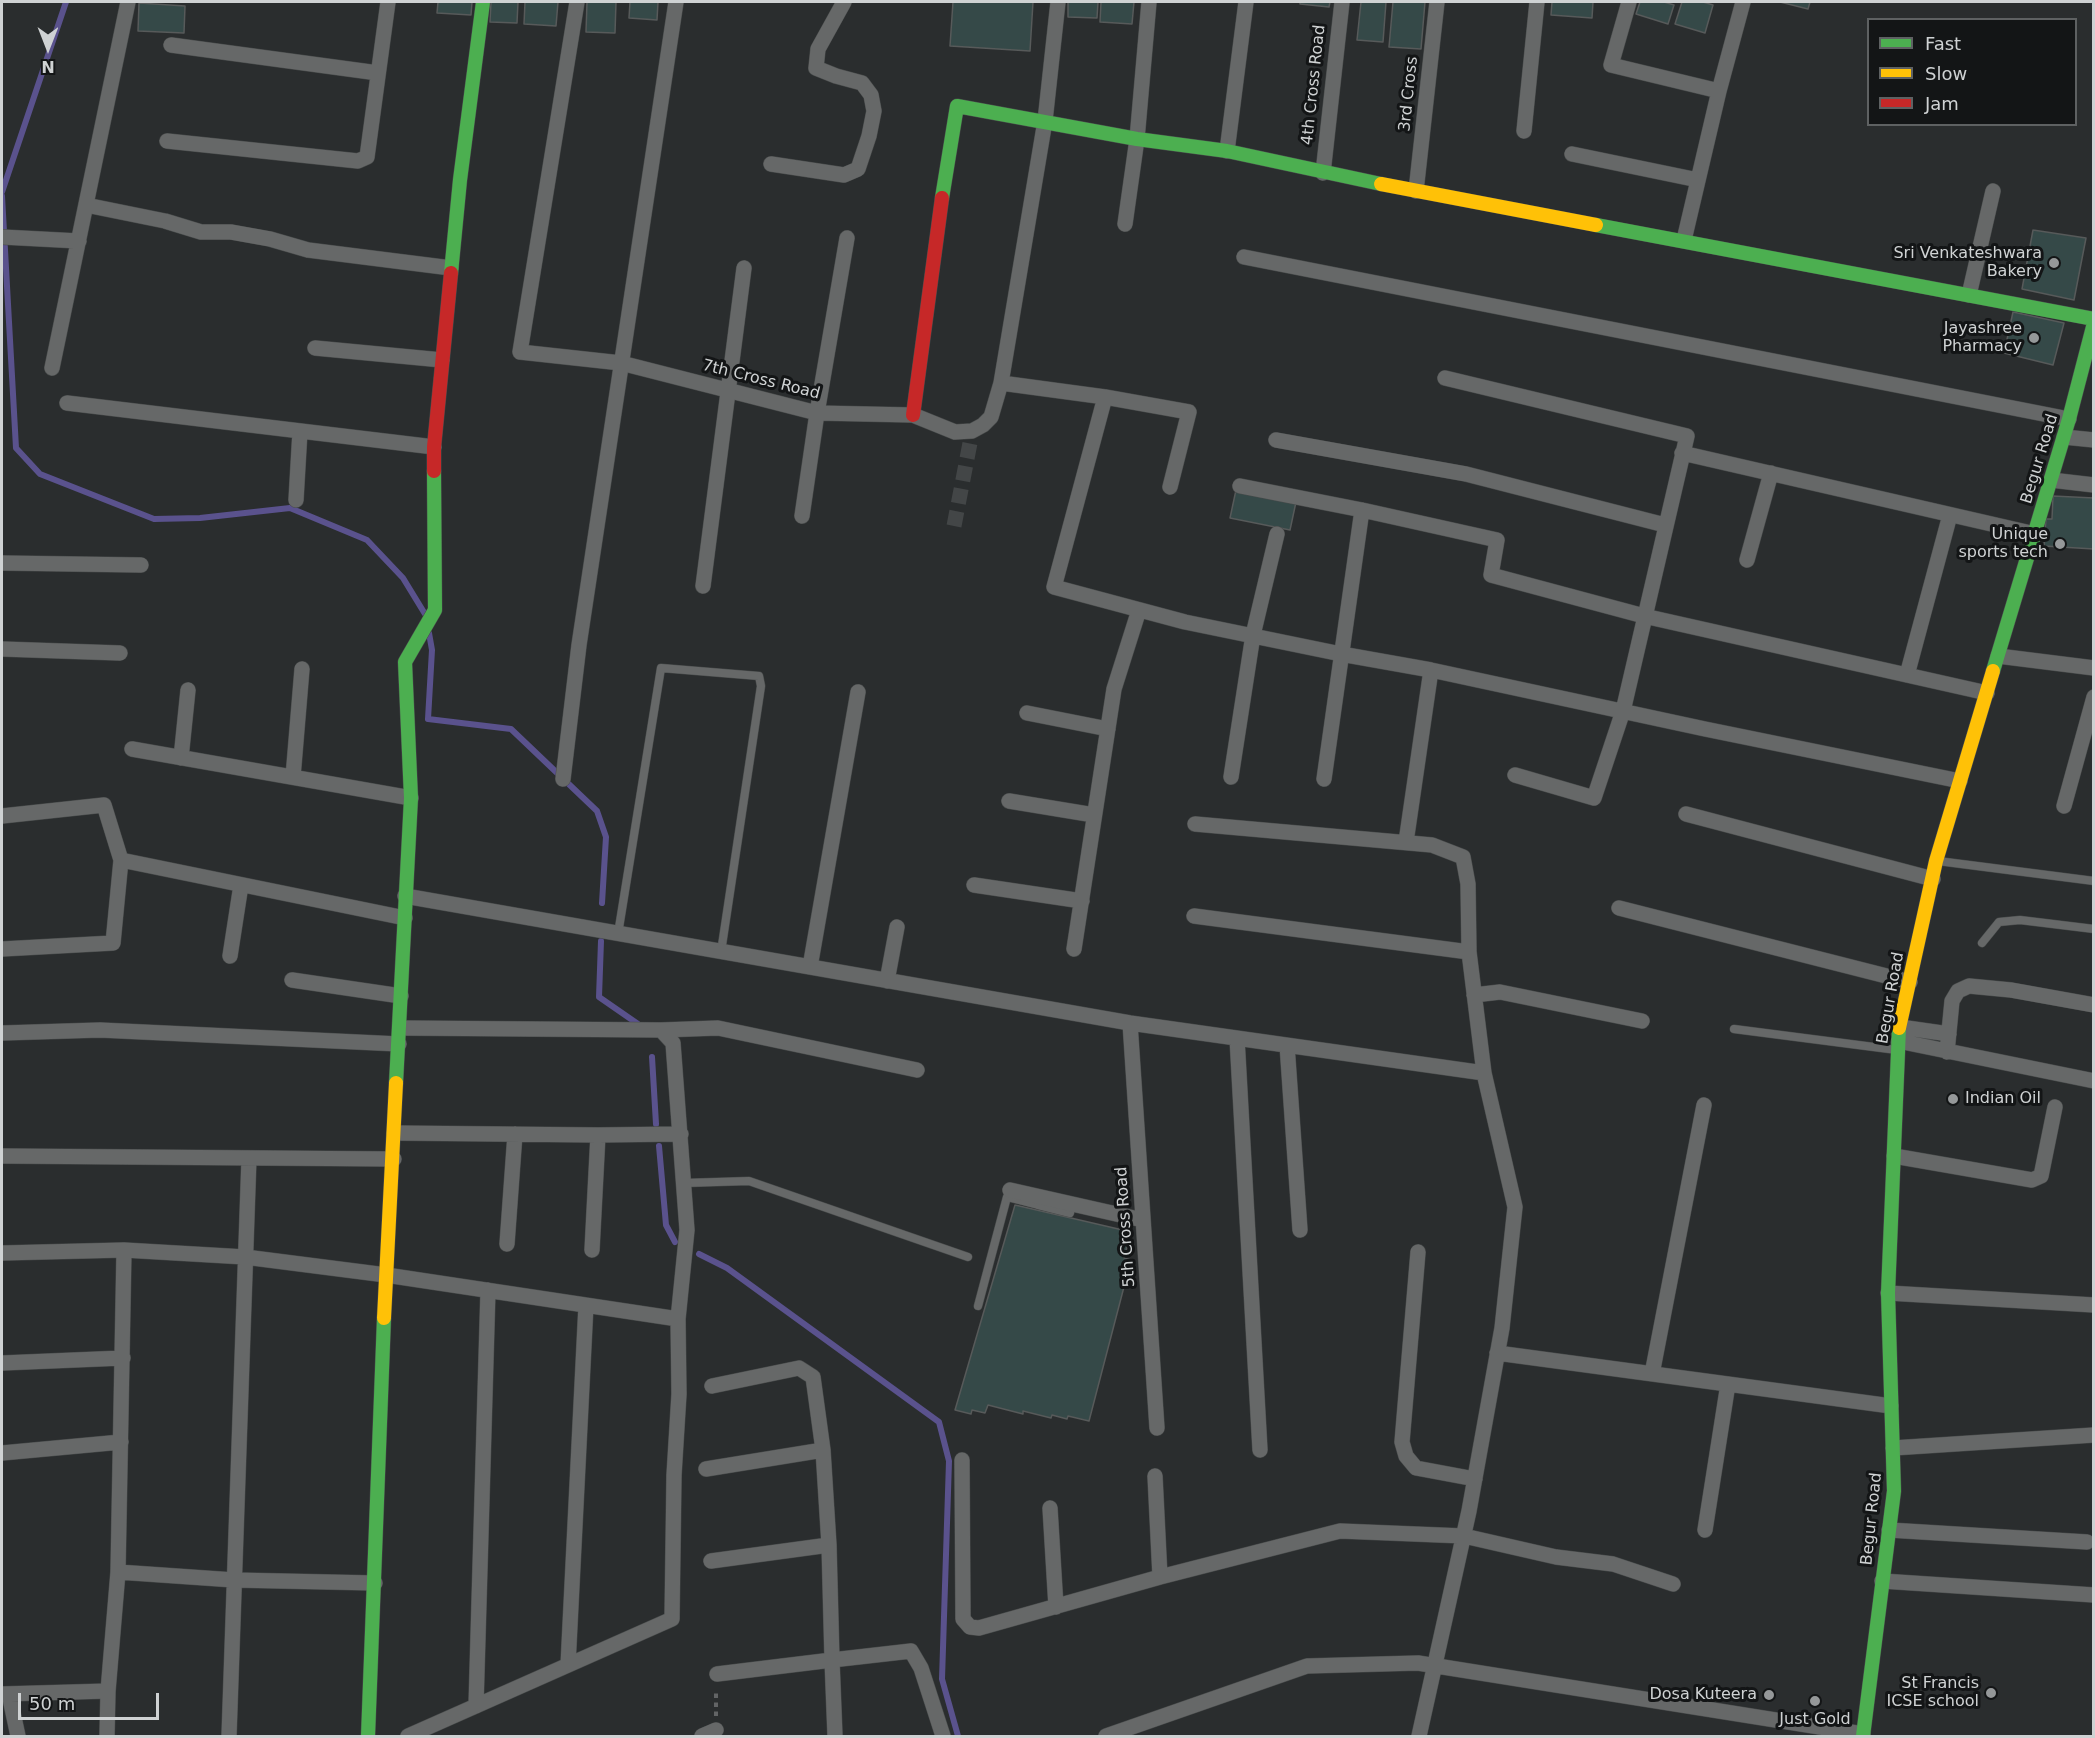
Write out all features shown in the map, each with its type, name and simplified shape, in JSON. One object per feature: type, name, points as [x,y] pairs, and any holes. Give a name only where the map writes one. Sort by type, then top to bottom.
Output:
[{"type":"street","points":[[52,368],[128,2]]},
{"type":"street","points":[[167,141],[358,161],[367,157],[388,2]]},
{"type":"street","points":[[368,1737],[386,1275],[394,1159],[411,798],[405,662],[435,610],[434,447],[460,180],[483,2]]},
{"type":"street","name":"7th Cross Road","points":[[577,2],[520,352],[621,363],[817,413],[913,415],[971,437],[991,417],[1001,383],[1045,121],[1058,2]]},
{"type":"street","points":[[563,778],[579,645],[676,2]]},
{"type":"street","points":[[771,165],[844,175],[858,169],[870,136],[874,111],[871,95],[862,83],[816,68],[818,49],[844,2]]},
{"type":"street","points":[[1125,224],[1137,140],[1149,2]]},
{"type":"street","points":[[1227,151],[1246,2]]},
{"type":"street","name":"4th Cross Road","points":[[1323,173],[1342,2]]},
{"type":"street","name":"3rd Cross","points":[[1416,191],[1437,2]]},
{"type":"street","points":[[1524,131],[1536,2]]},
{"type":"street","points":[[1629,2],[1611,65],[1719,91]]},
{"type":"street","points":[[1684,240],[1719,91],[1743,2]]},
{"type":"street","points":[[171,45],[378,73]]},
{"type":"street","points":[[913,415],[946,167],[957,106],[1137,140],[1227,151],[1323,173],[1684,240],[2094,321]]},
{"type":"street","points":[[1572,154],[1698,180]]},
{"type":"street","points":[[1969,295],[1993,191]]},
{"type":"street","points":[[86,206],[165,221],[201,232],[231,232],[270,239],[308,250],[451,268]]},
{"type":"street","points":[[7,238],[79,241]]},
{"type":"street","points":[[802,516],[847,238]]},
{"type":"street","points":[[1244,257],[2069,419]]},
{"type":"street","points":[[703,586],[744,268]]},
{"type":"street","name":"Begur Road","points":[[1863,1735],[1894,1491],[1888,1293],[1899,1039],[1936,861],[2064,437],[2094,321]]},
{"type":"street","points":[[315,348],[442,360]]},
{"type":"street","points":[[1445,378],[1687,436],[1623,711],[1594,798],[1515,775]]},
{"type":"street","points":[[1001,383],[1105,397],[1189,412],[1170,487]]},
{"type":"street","points":[[1105,397],[1054,587],[1185,622],[1431,670],[1960,781]]},
{"type":"street","points":[[67,404],[434,447]]},
{"type":"street","points":[[296,500],[300,431]]},
{"type":"street","points":[[2064,437],[2094,440]]},
{"type":"street","points":[[1276,440],[1466,474],[1665,525]]},
{"type":"street","points":[[1682,453],[2035,534]]},
{"type":"street","points":[[1747,560],[1771,473]]},
{"type":"street","points":[[2051,480],[2094,485]]},
{"type":"street","points":[[1240,486],[1497,540],[1491,575],[1644,616],[1987,693]]},
{"type":"street","points":[[1324,779],[1362,510]]},
{"type":"street","points":[[1907,675],[1950,514]]},
{"type":"street","points":[[1231,777],[1253,635],[1277,534]]},
{"type":"street","points":[[2,563],[141,565]]},
{"type":"street","points":[[1074,949],[1114,689],[1139,610]]},
{"type":"street","points":[[2,649],[120,653]]},
{"type":"street","points":[[1998,656],[2094,668]]},
{"type":"street","points":[[292,777],[302,669]]},
{"type":"street","points":[[1406,842],[1431,670]]},
{"type":"street","points":[[181,758],[188,690]]},
{"type":"street","points":[[810,967],[858,692]]},
{"type":"street","points":[[2064,806],[2094,697]]},
{"type":"street","points":[[1027,713],[1108,729]]},
{"type":"street","points":[[132,749],[411,798]]},
{"type":"street","points":[[1009,801],[1094,815]]},
{"type":"street","points":[[2,816],[104,805],[121,860],[113,943],[2,949]]},
{"type":"street","points":[[1686,814],[1932,879]]},
{"type":"street","points":[[1195,824],[1432,845],[1463,857],[1468,884],[1469,952],[1484,1073],[1515,1207],[1502,1328],[1475,1479],[1419,1737]]},
{"type":"street","points":[[121,860],[405,918]]},
{"type":"street","points":[[230,956],[241,885]]},
{"type":"street","points":[[974,885],[1082,901]]},
{"type":"street","points":[[405,896],[1130,1023],[1484,1073]]},
{"type":"street","points":[[1620,908],[1910,982]]},
{"type":"street","points":[[1194,916],[1469,952]]},
{"type":"street","points":[[887,981],[897,927]]},
{"type":"street","points":[[292,980],[401,996]]},
{"type":"street","points":[[1947,1052],[1952,1001],[1958,991],[1969,986],[2011,990],[2094,1005]]},
{"type":"street","points":[[1474,995],[1500,992],[1642,1021]]},
{"type":"street","name":"5th Cross Road","points":[[1130,1023],[1157,1428]]},
{"type":"street","points":[[400,1028],[661,1030],[718,1028],[917,1070]]},
{"type":"street","points":[[2,1033],[100,1030],[399,1044]]},
{"type":"street","points":[[408,1737],[672,1619],[674,1475],[679,1394],[678,1319],[687,1230],[673,1043],[661,1030]]},
{"type":"street","points":[[1899,1039],[1949,1034]]},
{"type":"street","points":[[1238,1038],[1260,1450]]},
{"type":"street","points":[[1899,1039],[1947,1052],[2094,1081]]},
{"type":"street","points":[[1287,1045],[1300,1230]]},
{"type":"street","points":[[1652,1374],[1704,1105]]},
{"type":"street","points":[[1894,1156],[2032,1180],[2041,1176],[2055,1107]]},
{"type":"street","points":[[394,1133],[681,1134]]},
{"type":"street","points":[[507,1244],[515,1134]]},
{"type":"street","points":[[592,1250],[598,1135]]},
{"type":"street","points":[[2,1156],[394,1159]]},
{"type":"street","points":[[229,1737],[249,1158]]},
{"type":"street","points":[[1010,1190],[1039,1201],[1072,1204],[1143,1220]]},
{"type":"street","points":[[2,1253],[124,1250],[245,1257],[386,1275],[678,1319]]},
{"type":"street","points":[[107,1737],[108,1691],[118,1572],[124,1250]]},
{"type":"street","points":[[1418,1252],[1403,1408],[1402,1442],[1406,1456],[1416,1468],[1475,1479]]},
{"type":"street","points":[[476,1706],[488,1290]]},
{"type":"street","points":[[1888,1293],[2094,1305]]},
{"type":"street","points":[[568,1665],[586,1305]]},
{"type":"street","points":[[1497,1353],[1891,1406]]},
{"type":"street","points":[[2,1363],[123,1358]]},
{"type":"street","points":[[712,1386],[799,1368],[813,1377],[823,1449],[829,1545],[835,1737]]},
{"type":"street","points":[[1704,1530],[1728,1384]]},
{"type":"street","points":[[1893,1448],[2094,1435]]},
{"type":"street","points":[[2,1453],[121,1442]]},
{"type":"street","points":[[706,1469],[823,1449]]},
{"type":"street","points":[[962,1460],[963,1619],[970,1627],[979,1628],[1160,1577],[1340,1531],[1464,1536],[1556,1557],[1613,1564],[1673,1584]]},
{"type":"street","points":[[1155,1476],[1160,1577]]},
{"type":"street","points":[[1050,1508],[1056,1606]]},
{"type":"street","points":[[1889,1530],[2086,1542]]},
{"type":"street","points":[[711,1561],[829,1545]]},
{"type":"street","points":[[118,1572],[234,1580],[375,1583]]},
{"type":"street","points":[[1882,1581],[2094,1595]]},
{"type":"street","points":[[717,1674],[911,1651],[921,1668],[943,1737]]},
{"type":"street","points":[[1106,1737],[1307,1666],[1418,1663],[1863,1735]]},
{"type":"street","points":[[18,1737],[5,1694],[108,1691]]},
{"type":"lane","points":[[618,934],[661,668],[759,676],[761,686],[721,952]]},
{"type":"lane","points":[[1936,861],[2094,881]]},
{"type":"lane","points":[[1982,943],[1999,922],[2020,920],[2094,929]]},
{"type":"lane","points":[[1734,1029],[1899,1039]]},
{"type":"lane","points":[[684,1183],[749,1181],[968,1257]]},
{"type":"lane","points":[[978,1306],[1007,1197],[1039,1201]]},
{"type":"path","points":[[709,1733],[717,1674]]},
{"type":"building","points":[[438,2],[472,2],[471,15],[437,13]]},
{"type":"building","points":[[491,2],[518,2],[517,23],[490,22]]},
{"type":"building","points":[[525,2],[558,2],[556,26],[524,24]]},
{"type":"building","points":[[587,2],[616,2],[615,33],[586,32]]},
{"type":"building","points":[[630,2],[658,2],[657,20],[629,18]]},
{"type":"building","points":[[953,2],[1033,2],[1030,51],[950,46]]},
{"type":"building","points":[[1068,2],[1098,2],[1097,18],[1068,17]]},
{"type":"building","points":[[1101,2],[1134,2],[1132,24],[1100,22]]},
{"type":"building","points":[[1300,2],[1330,2],[1329,7],[1300,4]]},
{"type":"building","points":[[1361,2],[1386,2],[1383,42],[1357,40]]},
{"type":"building","points":[[1393,2],[1425,2],[1421,49],[1389,47]]},
{"type":"building","points":[[1552,2],[1593,2],[1592,18],[1551,15]]},
{"type":"building","points":[[1640,2],[1664,2],[1674,5],[1668,24],[1636,14]]},
{"type":"building","points":[[1682,2],[1703,2],[1713,5],[1705,33],[1675,24]]},
{"type":"building","points":[[1780,2],[1810,2],[1808,9]]},
{"type":"building","points":[[139,3],[185,6],[184,33],[138,31]]},
{"type":"building","name":"Sri Venkateshwara Bakery","points":[[2033,230],[2086,238],[2074,300],[2022,289]]},
{"type":"building","name":"Jayashree Pharmacy","points":[[2013,312],[2064,323],[2053,365],[2004,353]]},
{"type":"building","points":[[1236,490],[1296,502],[1290,530],[1230,518]]},
{"type":"building","points":[[2053,496],[2094,498],[2094,549],[2044,546],[2046,519],[2052,519]]},
{"type":"building","points":[[1015,1205],[1127,1231],[1124,1241],[1128,1243],[1124,1258],[1131,1260],[1089,1421],[1068,1416],[1067,1419],[1052,1415],[1051,1418],[1023,1411],[1023,1414],[988,1405],[985,1413],[972,1410],[971,1414],[955,1410]]},
{"type":"waterway","points":[[2,192],[66,2]]},
{"type":"waterway","points":[[2,196],[16,448],[40,474],[154,519],[200,518],[290,508],[367,540],[403,578],[425,614]]},
{"type":"waterway","points":[[429,633],[432,650],[428,719],[511,729],[597,811],[606,837],[602,903]]},
{"type":"waterway","points":[[601,941],[599,997],[638,1024]]},
{"type":"waterway","points":[[652,1057],[656,1124]]},
{"type":"waterway","points":[[659,1146],[666,1225],[675,1242]]},
{"type":"waterway","points":[[699,1254],[727,1268],[939,1422],[949,1461],[942,1679],[958,1736]]},
{"type":"tunnel","points":[[954,526],[970,443]]},
{"type":"traffic: fast","points":[[451,273],[460,180],[483,2]]},
{"type":"traffic: fast","points":[[942,198],[957,106],[1137,139],[1227,151],[1381,184]]},
{"type":"traffic: fast","points":[[1596,225],[2094,319]]},
{"type":"traffic: fast","points":[[1993,671],[2069,419],[2094,323]]},
{"type":"traffic: fast","points":[[396,1083],[411,798],[405,662],[435,610],[434,471]]},
{"type":"traffic: fast","points":[[1863,1736],[1894,1491],[1888,1293],[1899,1028]]},
{"type":"traffic: fast","points":[[368,1736],[384,1318]]},
{"type":"traffic: slow","points":[[1381,184],[1596,225]]},
{"type":"traffic: slow","points":[[1899,1028],[1936,861],[1993,671]]},
{"type":"traffic: slow","points":[[384,1318],[396,1083]]},
{"type":"traffic: jam","points":[[913,415],[942,198]]},
{"type":"traffic: jam","points":[[434,471],[434,447],[451,273]]},
{"type":"place","name":"Sri Venkateshwara Bakery","points":[[2054,263]]},
{"type":"place","name":"Jayashree Pharmacy","points":[[2034,338]]},
{"type":"place","name":"Unique sports tech","points":[[2060,544]]},
{"type":"place","name":"Indian Oil","points":[[1953,1099]]},
{"type":"place","name":"St Francis ICSE school","points":[[1991,1693]]},
{"type":"place","name":"Dosa Kuteera","points":[[1769,1695]]},
{"type":"place","name":"Just Gold","points":[[1815,1701]]}]
